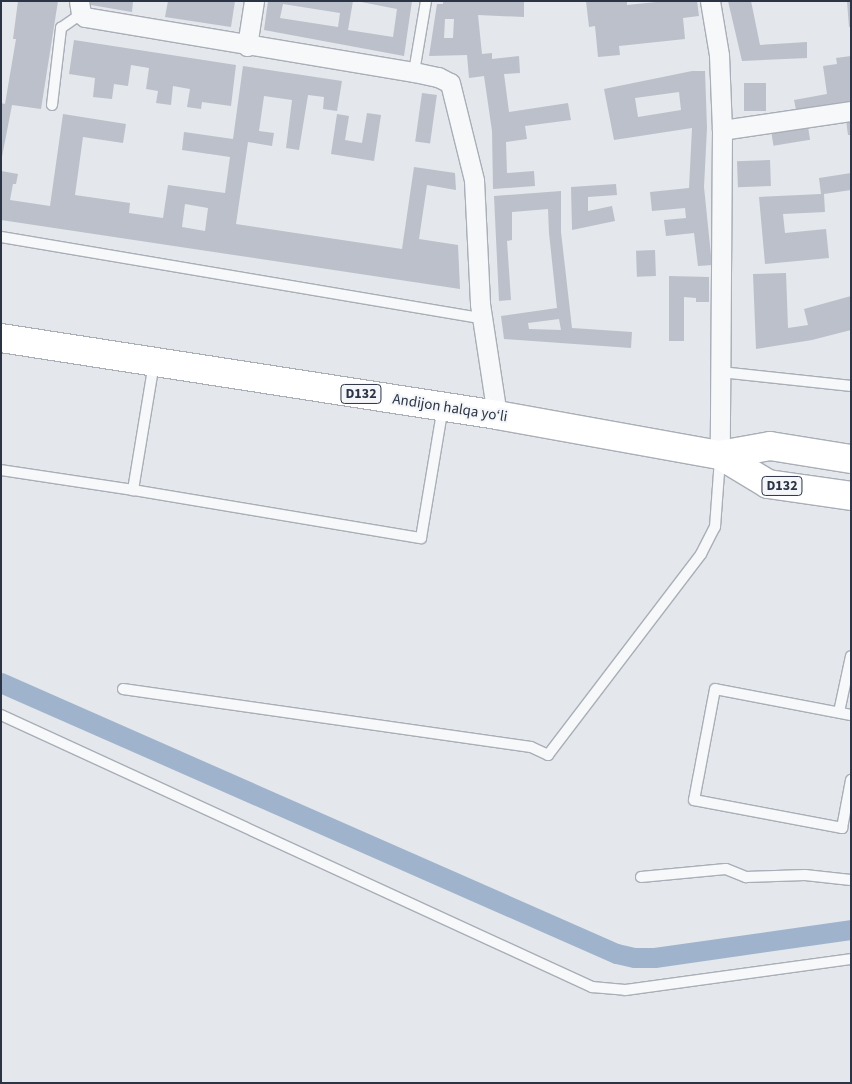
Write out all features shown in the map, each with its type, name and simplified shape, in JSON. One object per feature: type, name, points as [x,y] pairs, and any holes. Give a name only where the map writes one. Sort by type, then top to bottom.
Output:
[{"type":"highway","name":"Andijon halqa yo‘li","points":[[1,338],[443,406],[720,455],[770,446],[851,459]]},
{"type":"highway","name":"Andijon halqa yo‘li","points":[[720,455],[768,484],[851,496]]},
{"type":"street","points":[[247,46],[254,1]]},
{"type":"street","points":[[710,1],[719,55],[722,130],[720,455]]},
{"type":"street","points":[[80,8],[85,17],[446,79],[453,88],[474,180],[482,318],[497,415]]},
{"type":"street","points":[[722,130],[851,111]]},
{"type":"lane","points":[[414,72],[426,1]]},
{"type":"lane","points":[[52,105],[61,28],[80,8]]},
{"type":"lane","points":[[1,237],[482,318]]},
{"type":"lane","points":[[133,490],[155,362]]},
{"type":"lane","points":[[721,372],[851,386]]},
{"type":"lane","points":[[1,470],[421,538],[443,406]]},
{"type":"lane","points":[[123,689],[531,747],[548,755],[701,554],[716,527],[720,455]]},
{"type":"lane","points":[[839,712],[851,656]]},
{"type":"lane","points":[[851,715],[715,689],[694,800],[842,828],[851,780]]},
{"type":"lane","points":[[1,715],[592,987],[625,990],[851,959]]},
{"type":"lane","points":[[642,877],[726,869],[746,877],[805,875],[851,880]]},
{"type":"building","points":[[18,1],[58,1],[41,109],[12,105],[1,162],[1,103],[5,104],[16,39],[13,39]]},
{"type":"building","points":[[91,1],[133,1],[132,12],[91,5]]},
{"type":"building","points":[[168,1],[235,1],[231,27],[165,17]]},
{"type":"building","points":[[268,1],[353,1],[348,30],[393,37],[397,9],[356,1],[412,1],[404,56],[264,30]],"holes":[[[283,4],[340,13],[338,27],[280,18]]]},
{"type":"building","points":[[443,1],[524,1],[524,17],[478,15],[482,54],[492,53],[492,59],[519,56],[520,73],[504,74],[509,112],[568,103],[571,120],[525,126],[527,139],[506,142],[507,173],[534,171],[535,186],[493,189],[492,131],[484,76],[469,78],[467,55],[429,56],[437,4],[443,4]],"holes":[[[445,19],[454,19],[453,38],[444,38]]]},
{"type":"building","points":[[586,1],[627,1],[627,5],[666,1],[697,1],[699,16],[683,18],[685,39],[619,46],[620,55],[598,57],[595,26],[589,27]]},
{"type":"building","points":[[728,1],[751,1],[760,45],[807,42],[807,58],[742,61]]},
{"type":"building","points":[[847,1],[851,1],[851,27],[849,27]]},
{"type":"building","points":[[74,40],[236,65],[231,106],[202,102],[201,109],[187,107],[190,89],[173,86],[171,105],[156,103],[158,91],[146,89],[149,68],[131,65],[128,86],[114,84],[112,99],[93,97],[95,78],[69,74]]},
{"type":"building","points":[[851,56],[851,105],[797,115],[794,100],[827,94],[823,66],[837,64],[836,58]]},
{"type":"building","points":[[243,66],[342,81],[337,111],[323,109],[324,97],[308,95],[299,150],[286,148],[292,100],[264,96],[259,131],[274,133],[272,146],[248,142],[236,224],[402,249],[414,167],[455,173],[456,190],[427,185],[419,239],[458,245],[460,289],[1,220],[1,171],[18,174],[16,184],[13,184],[10,200],[50,206],[63,114],[126,124],[123,143],[83,137],[75,195],[130,203],[129,213],[163,218],[168,185],[225,193],[230,157],[182,150],[184,132],[233,139]],"holes":[[[185,204],[208,208],[205,231],[182,227]]]},
{"type":"building","points":[[692,71],[705,71],[707,128],[704,187],[712,265],[698,266],[694,233],[666,236],[664,220],[686,218],[685,208],[652,211],[650,192],[689,188],[692,128],[614,140],[604,89]],"holes":[[[679,92],[681,110],[638,117],[635,98]]]},
{"type":"building","points":[[744,83],[766,83],[766,111],[744,111]]},
{"type":"building","points":[[422,93],[437,95],[430,144],[415,142]]},
{"type":"building","points":[[367,113],[381,115],[374,161],[331,154],[337,114],[349,116],[345,140],[362,143]]},
{"type":"building","points":[[846,120],[851,120],[851,135],[848,135]]},
{"type":"building","points":[[808,127],[810,140],[773,146],[771,133]]},
{"type":"building","points":[[770,160],[771,186],[738,187],[737,161]]},
{"type":"building","points":[[851,173],[851,190],[824,194],[825,212],[783,214],[785,233],[826,229],[829,258],[765,264],[759,197],[821,194],[819,178]]},
{"type":"building","points":[[616,184],[617,195],[588,197],[588,211],[612,206],[615,221],[572,230],[571,187]]},
{"type":"building","points":[[561,191],[561,232],[572,328],[632,332],[631,348],[504,339],[501,316],[557,308],[548,209],[512,212],[512,240],[507,241],[511,300],[499,301],[494,196]],"holes":[[[559,319],[561,330],[529,329],[528,323]]]},
{"type":"building","points":[[655,250],[656,276],[637,277],[636,251]]},
{"type":"building","points":[[786,273],[788,328],[808,325],[804,309],[851,296],[851,330],[812,340],[756,349],[753,274]]},
{"type":"building","points":[[669,276],[709,277],[709,302],[696,302],[696,298],[684,297],[684,341],[669,341]]},
{"type":"waterway","points":[[1,683],[617,954],[635,958],[655,958],[851,930]]}]
